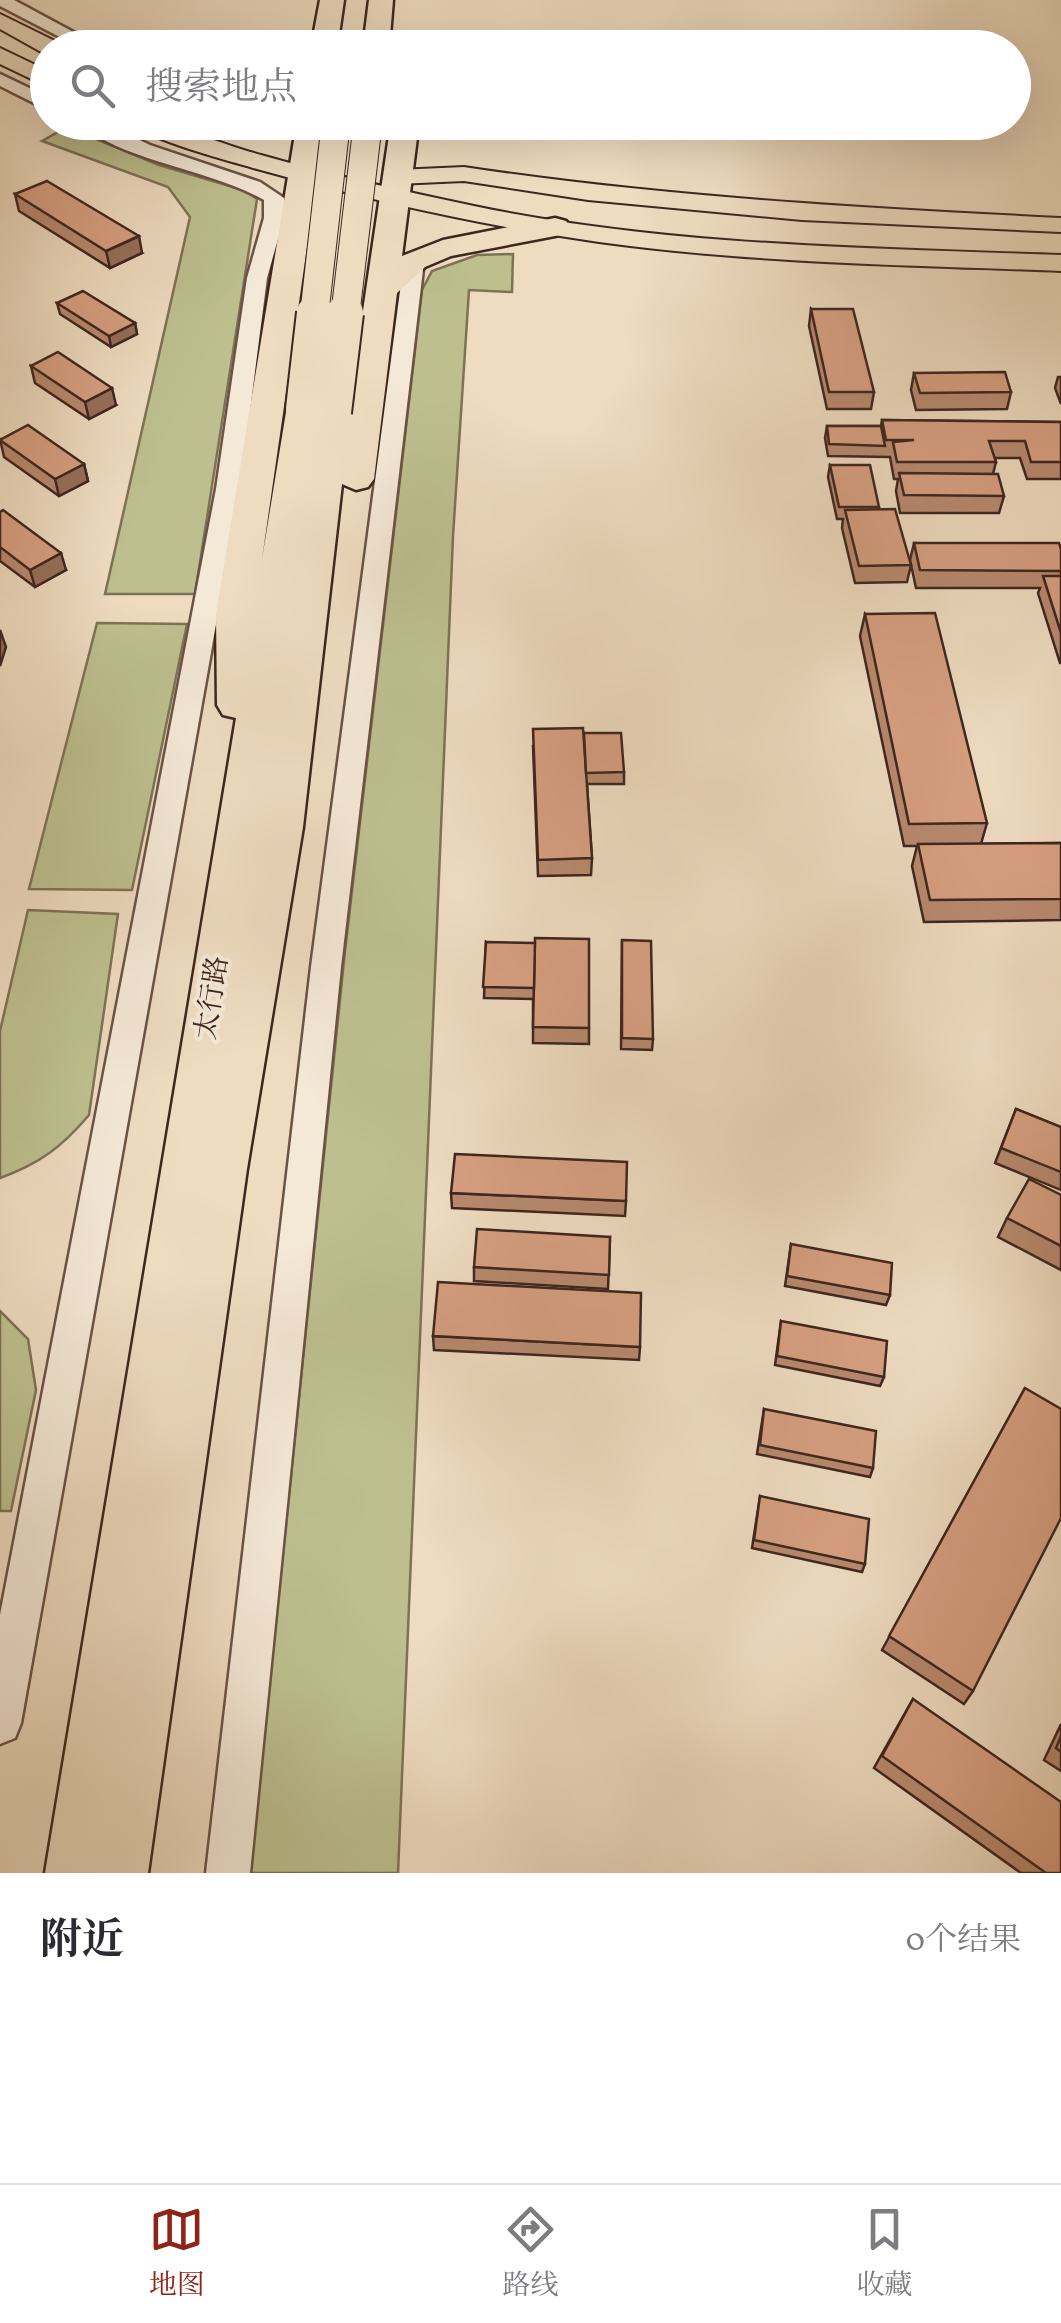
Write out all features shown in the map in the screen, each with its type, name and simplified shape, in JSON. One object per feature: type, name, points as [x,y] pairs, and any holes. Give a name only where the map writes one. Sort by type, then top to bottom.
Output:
[{"type":"highway","points":[[339,30],[362,1]]},
{"type":"highway","points":[[354,30],[362,1]]},
{"type":"highway","points":[[362,1],[371,30]]},
{"type":"highway","name":"太行路","points":[[318,412],[335,140]]},
{"type":"highway","name":"太行路","points":[[115,1873],[222,1169],[261,825],[318,412],[365,140]]},
{"type":"highway","points":[[261,825],[332,664],[402,140]]},
{"type":"highway","points":[[261,825],[235,614],[306,149]]},
{"type":"highway","points":[[380,292],[414,261],[444,249],[554,228]]},
{"type":"highway","name":"太行路","points":[[78,1873],[261,825]]},
{"type":"main road","points":[[0,20],[30,36]]},
{"type":"main road","points":[[0,55],[30,71]]},
{"type":"main road","points":[[251,140],[306,149]]},
{"type":"main road","points":[[269,140],[306,149],[396,186],[554,228],[601,236],[846,255],[1061,263]]},
{"type":"main road","points":[[396,186],[464,174],[588,193],[802,214],[1061,225]]},
{"type":"main road","points":[[396,186],[448,220],[572,247],[798,271],[1061,281]]},
{"type":"main road","points":[[396,186],[645,221],[804,233],[1061,241]]},
{"type":"lane","points":[[1,0],[60,30]]},
{"type":"lane","points":[[0,79],[30,95]]},
{"type":"lane","points":[[0,1723],[228,489],[256,278],[274,218],[274,198],[254,186],[123,140]]},
{"type":"lane","points":[[228,1873],[326,967],[414,261]]},
{"type":"green space","points":[[98,140],[159,165],[243,190],[257,199],[195,594],[105,594],[190,217],[168,187],[42,141]]},
{"type":"green space","points":[[513,254],[512,292],[469,290],[453,536],[398,1873],[250,1873],[345,951],[422,290],[432,271],[477,255]]},
{"type":"green space","points":[[97,623],[187,624],[132,890],[29,889]]},
{"type":"green space","points":[[28,910],[118,914],[89,1115],[49,1153],[0,1178],[0,1031]]},
{"type":"green space","points":[[0,1311],[28,1339],[36,1390],[11,1511],[0,1511]]},
{"type":"building","points":[[47,181],[139,236],[106,251],[15,194]]},
{"type":"building","points":[[83,291],[135,323],[109,336],[57,303]]},
{"type":"building","points":[[811,309],[853,309],[874,392],[829,392]]},
{"type":"building","points":[[58,352],[112,388],[85,402],[31,366]]},
{"type":"building","points":[[1005,372],[1011,392],[920,393],[914,373]]},
{"type":"building","points":[[882,420],[1061,422],[1061,462],[1031,462],[1025,441],[989,441],[996,462],[897,462],[893,442],[914,440],[886,440]]},
{"type":"building","points":[[28,425],[84,464],[55,479],[0,440]]},
{"type":"building","points":[[827,426],[881,426],[885,446],[829,444]]},
{"type":"building","points":[[830,465],[870,465],[879,507],[839,507]]},
{"type":"building","points":[[899,473],[998,474],[1004,496],[904,495]]},
{"type":"building","points":[[895,509],[911,565],[859,566],[845,510]]},
{"type":"building","points":[[3,510],[61,553],[30,570],[0,547]]},
{"type":"building","points":[[914,543],[1059,543],[1061,571],[920,570]]},
{"type":"building","points":[[1043,576],[1061,576],[1061,633]]},
{"type":"building","points":[[935,613],[987,823],[909,824],[865,614]]},
{"type":"building","points":[[583,728],[592,858],[538,860],[533,729]]},
{"type":"building","points":[[584,733],[621,733],[624,772],[586,773]]},
{"type":"building","points":[[1061,843],[1061,899],[930,900],[918,844]]},
{"type":"building","points":[[535,938],[589,939],[589,1028],[533,1027]]},
{"type":"building","points":[[622,940],[651,941],[653,1039],[622,1038]]},
{"type":"building","points":[[486,942],[535,943],[534,988],[483,987]]},
{"type":"building","points":[[1016,1109],[1061,1127],[1061,1172],[1001,1148]]},
{"type":"building","points":[[455,1154],[627,1162],[626,1201],[451,1193]]},
{"type":"building","points":[[1029,1179],[1061,1195],[1061,1246],[1007,1218]]},
{"type":"building","points":[[477,1229],[610,1237],[609,1275],[474,1267]]},
{"type":"building","points":[[791,1244],[892,1263],[890,1295],[787,1276]]},
{"type":"building","points":[[438,1282],[641,1293],[640,1347],[433,1336]]},
{"type":"building","points":[[781,1321],[887,1341],[884,1377],[777,1356]]},
{"type":"building","points":[[1025,1388],[1061,1409],[1061,1518],[973,1691],[889,1636]]},
{"type":"building","points":[[764,1409],[876,1431],[873,1468],[760,1445]]},
{"type":"building","points":[[760,1496],[869,1519],[865,1564],[754,1540]]},
{"type":"building","points":[[913,1699],[1061,1802],[1061,1873],[1046,1873],[882,1756]]}]
